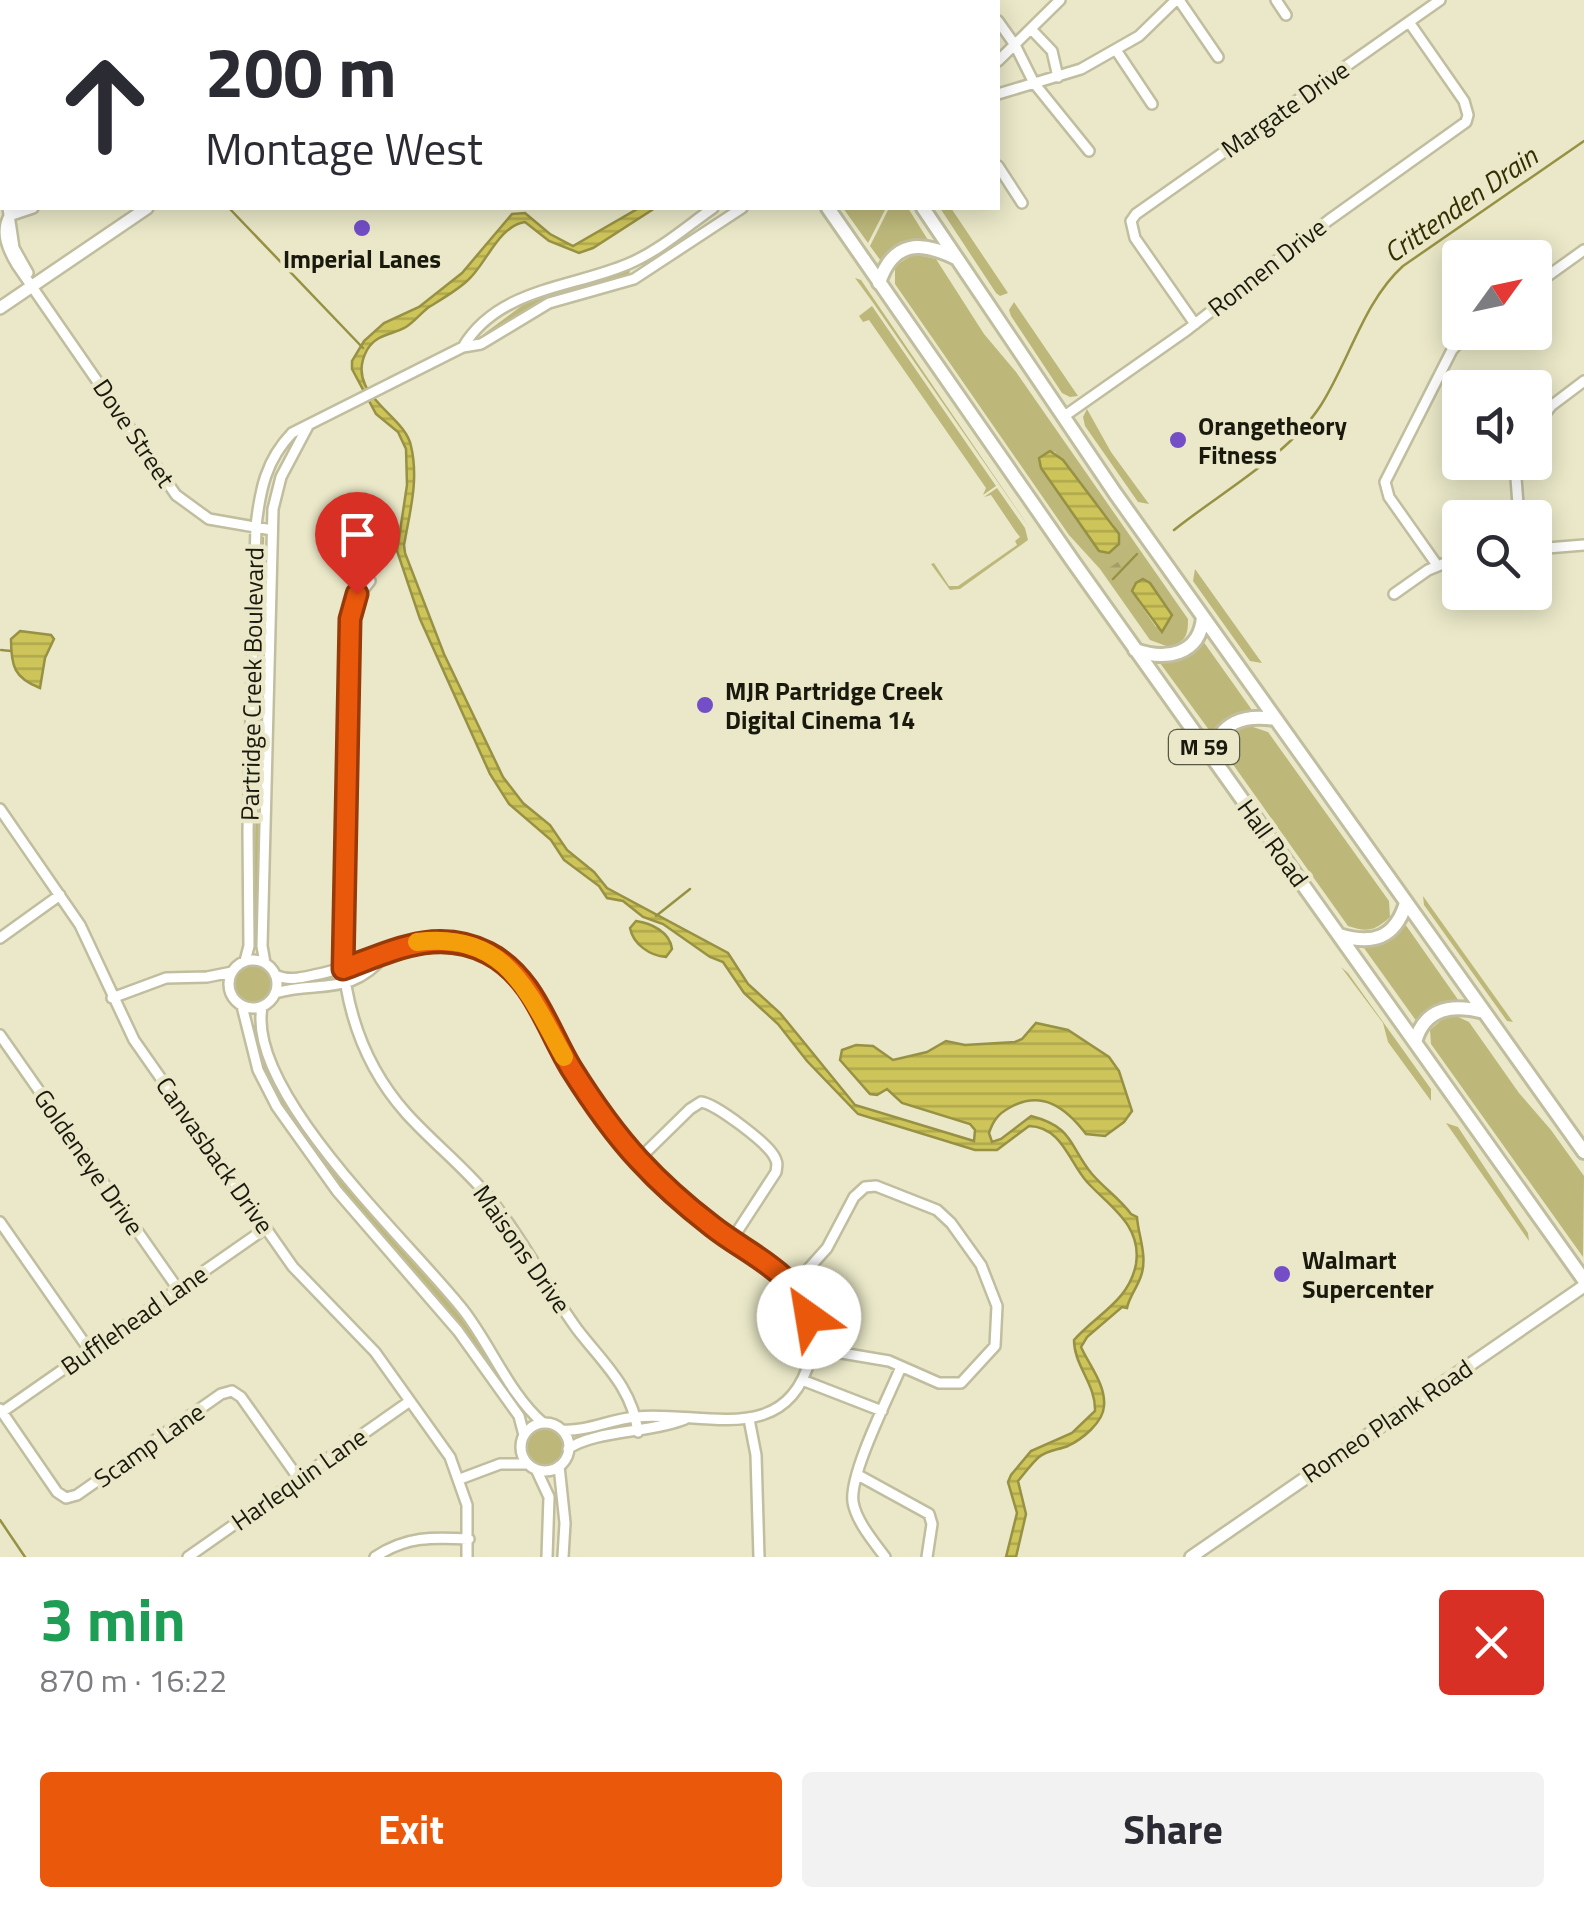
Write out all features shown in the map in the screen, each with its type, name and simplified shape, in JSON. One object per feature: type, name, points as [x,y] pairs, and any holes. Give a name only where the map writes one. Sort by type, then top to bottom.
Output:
[{"type":"highway","name":"Hall Road","points":[[829,210],[1135,650],[1584,1283]]},
{"type":"highway","name":"M 59","points":[[924,210],[1203,617],[1584,1152]]},
{"type":"highway","points":[[880,283],[892,258],[908,248],[928,246],[957,258]]},
{"type":"highway","points":[[1135,650],[1154,656],[1179,654],[1200,635],[1203,617]]},
{"type":"highway","points":[[1210,755],[1221,732],[1238,720],[1254,716],[1276,719]]},
{"type":"highway","points":[[1339,936],[1364,941],[1377,938],[1396,925],[1406,903]]},
{"type":"highway","points":[[1415,1042],[1423,1024],[1442,1009],[1460,1007],[1484,1012]]},
{"type":"main road","points":[[0,308],[144,210]]},
{"type":"main road","name":"Romeo Plank Road","points":[[1190,1557],[1584,1283]]},
{"type":"street","points":[[1000,59],[1060,0]]},
{"type":"street","points":[[1000,93],[1058,77],[1116,50],[1152,25],[1177,0],[1218,57]]},
{"type":"street","points":[[1276,0],[1286,15]]},
{"type":"street","name":"Margate Drive","points":[[1195,324],[1135,238],[1131,221],[1142,209],[1440,0]]},
{"type":"street","name":"Ronnen Drive","points":[[1063,417],[1462,127],[1468,115],[1464,101],[1410,22]]},
{"type":"street","points":[[1000,24],[1034,83],[1088,151]]},
{"type":"street","points":[[1031,29],[1052,50],[1058,77]]},
{"type":"street","points":[[1116,50],[1152,104]]},
{"type":"street","points":[[1000,169],[1022,203]]},
{"type":"street","name":"Partridge Creek Boulevard","points":[[464,347],[473,331],[522,298],[630,263],[710,210]]},
{"type":"street","name":"Partridge Creek Boulevard","points":[[245,962],[250,908],[248,831],[256,526],[262,484],[271,460],[292,433],[464,347],[481,344],[549,304],[634,279],[739,210]]},
{"type":"street","name":"Dove Street","points":[[9,212],[5,240],[17,266],[176,495],[209,518],[272,530]]},
{"type":"street","points":[[1552,273],[1584,250]]},
{"type":"street","points":[[1437,565],[1388,497],[1385,482],[1452,350]]},
{"type":"street","points":[[1552,405],[1584,381]]},
{"type":"street","name":"Partridge Creek Boulevard","points":[[265,964],[262,946],[272,530],[281,477],[308,426]]},
{"type":"street","points":[[1552,548],[1584,545]]},
{"type":"street","points":[[1394,594],[1442,563]]},
{"type":"street","name":"Maisons Drive","points":[[370,581],[357,594],[350,619],[343,969],[359,1037],[386,1088],[508,1221],[575,1326],[622,1383],[638,1432]]},
{"type":"street","name":"Canvasback Drive","points":[[0,810],[86,938],[134,1040],[308,1286],[374,1352],[450,1457],[460,1479]]},
{"type":"street","points":[[0,938],[60,896]]},
{"type":"street","points":[[112,998],[166,978],[208,978],[232,972],[245,962],[265,964],[275,975],[296,978],[343,969],[416,942],[444,940],[474,947],[506,965],[527,988],[596,1106],[638,1159],[691,1210],[793,1286],[809,1317],[812,1348],[802,1380],[780,1404],[749,1420],[636,1417],[562,1430],[544,1423],[530,1409],[465,1312],[349,1180],[292,1101],[265,1048],[260,1024],[262,1006],[275,993],[344,982],[366,973],[386,954]]},
{"type":"street","points":[[230,992],[232,972]]},
{"type":"street","points":[[275,975],[275,993]]},
{"type":"street","points":[[208,978],[230,992],[242,1006],[258,1070],[277,1108],[337,1191],[449,1318],[519,1416],[532,1466],[549,1498],[547,1557]]},
{"type":"street","points":[[242,1006],[262,1006]]},
{"type":"street","name":"Goldeneye Drive","points":[[0,1035],[178,1289]]},
{"type":"street","points":[[638,1159],[701,1102],[715,1106],[771,1151],[776,1172],[731,1241]]},
{"type":"street","points":[[793,1286],[827,1248],[854,1197],[865,1186],[876,1186],[937,1210],[951,1223],[981,1265],[997,1306],[994,1346],[966,1380],[953,1385],[874,1358],[812,1348]]},
{"type":"street","points":[[0,1222],[90,1351]]},
{"type":"street","name":"Bufflehead Lane","points":[[1,1411],[266,1228]]},
{"type":"street","points":[[885,1557],[852,1499],[900,1366]]},
{"type":"street","points":[[802,1380],[882,1411]]},
{"type":"street","name":"Scamp Lane","points":[[1,1411],[66,1498],[77,1496],[232,1390],[241,1397],[298,1479]]},
{"type":"street","name":"Harlequin Lane","points":[[188,1557],[410,1401]]},
{"type":"street","points":[[563,1557],[565,1523],[559,1466],[568,1449],[582,1440],[638,1432],[685,1419]]},
{"type":"street","points":[[749,1420],[756,1455],[759,1557]]},
{"type":"street","points":[[500,1464],[532,1426],[544,1423]]},
{"type":"street","points":[[562,1430],[568,1449]]},
{"type":"street","points":[[468,1557],[467,1505],[460,1479],[500,1464],[546,1471],[559,1466]]},
{"type":"street","points":[[858,1474],[930,1514],[927,1557]]},
{"type":"street","points":[[375,1557],[415,1538],[469,1539]]},
{"type":"green space","points":[[844,210],[885,210],[868,243]]},
{"type":"green space","points":[[888,210],[909,210],[928,240],[904,243],[881,261],[870,246]]},
{"type":"green space","points":[[941,210],[952,210],[1008,293],[996,293]]},
{"type":"green space","points":[[914,254],[936,259],[984,334],[1016,372],[1188,619],[1187,633],[1180,642],[1169,647],[1150,640],[1100,569],[1069,535],[895,284],[895,266]],"holes":[[[1054,451],[1114,525],[1119,544],[1112,551],[1099,551],[1053,486]],[[1150,583],[1172,615],[1156,627],[1138,601]]]},
{"type":"green space","points":[[630,271],[628,276],[542,301],[477,339],[532,298]]},
{"type":"green space","points":[[855,278],[861,280],[1031,530],[874,304]]},
{"type":"green space","points":[[1014,302],[1078,396],[1062,393],[1011,316],[1009,310]]},
{"type":"green space","points":[[872,306],[996,486],[983,495],[986,488],[869,320],[863,322],[859,316]]},
{"type":"green space","points":[[1087,409],[1111,452],[1149,504],[1138,502],[1085,426],[1083,417]]},
{"type":"green space","points":[[997,488],[1025,528],[1028,540],[960,589],[950,590],[931,564],[949,586],[958,586],[1017,545],[1015,541],[1020,537],[991,495],[984,497]]},
{"type":"green space","points":[[264,537],[260,732],[256,729]]},
{"type":"green space","points":[[1134,551],[1144,572],[1127,587],[1110,576],[1109,568]]},
{"type":"green space","points":[[1195,569],[1262,663],[1250,661],[1193,581]]},
{"type":"green space","points":[[1203,641],[1252,710],[1233,715],[1212,734],[1160,663],[1180,660]]},
{"type":"green space","points":[[1247,725],[1268,732],[1389,901],[1390,917],[1379,926],[1365,930],[1348,926],[1227,756],[1226,739]]},
{"type":"green space","points":[[256,755],[260,850],[258,944],[254,944]]},
{"type":"green space","points":[[1423,896],[1513,1022],[1507,1021],[1424,905]]},
{"type":"green space","points":[[1405,924],[1459,1001],[1435,1005],[1417,1022],[1364,948],[1380,944]]},
{"type":"green space","points":[[253,966],[265,972],[271,984],[265,996],[253,1002],[241,996],[235,984],[241,972]]},
{"type":"green space","points":[[1341,967],[1348,973],[1431,1089],[1431,1101],[1388,1042],[1383,1023]]},
{"type":"green space","points":[[1446,1016],[1469,1022],[1584,1176],[1583,1257],[1431,1044],[1430,1030]]},
{"type":"green space","points":[[256,1025],[267,1062],[310,1138],[466,1321],[522,1412],[461,1327],[340,1188],[278,1101],[263,1070],[253,1026]]},
{"type":"green space","points":[[1446,1123],[1458,1127],[1528,1233],[1529,1241]]},
{"type":"green space","points":[[545,1429],[557,1435],[563,1447],[557,1459],[545,1465],[533,1459],[527,1447],[533,1435]]},
{"type":"shaded area","points":[[636,210],[652,210],[579,253],[549,241],[525,222],[516,225],[500,238],[463,285],[367,350],[363,379],[411,446],[414,483],[405,553],[444,654],[503,777],[523,803],[550,825],[567,850],[607,888],[728,953],[748,984],[780,1013],[855,1105],[974,1141],[975,1130],[970,1124],[902,1103],[887,1089],[870,1094],[840,1060],[842,1050],[856,1045],[873,1046],[893,1060],[927,1052],[946,1041],[965,1045],[1015,1042],[1036,1023],[1068,1030],[1109,1057],[1119,1071],[1132,1111],[1105,1136],[1086,1134],[1062,1109],[1032,1100],[1002,1113],[989,1133],[992,1142],[1001,1139],[1031,1116],[1063,1132],[1092,1174],[1137,1217],[1143,1253],[1141,1276],[1127,1308],[1122,1307],[1081,1347],[1102,1390],[1104,1406],[1100,1418],[1074,1443],[1039,1457],[1018,1481],[1026,1514],[1016,1557],[1006,1557],[1017,1513],[1008,1482],[1031,1451],[1072,1433],[1095,1411],[1074,1340],[1127,1288],[1137,1250],[1129,1228],[1087,1182],[1057,1139],[1040,1128],[1029,1126],[997,1150],[975,1150],[858,1114],[778,1024],[744,993],[723,962],[663,924],[643,917],[623,901],[607,898],[599,886],[564,860],[551,840],[509,804],[490,774],[420,619],[397,551],[407,485],[406,449],[398,432],[376,414],[352,369],[352,361],[364,341],[384,323],[419,307],[462,273],[512,214],[525,213],[550,234],[573,246]]},
{"type":"shaded area","points":[[1050,451],[1063,460],[1119,534],[1119,544],[1109,553],[1099,551],[1041,468],[1039,458]]},
{"type":"shaded area","points":[[1143,579],[1172,615],[1162,632],[1132,591]]},
{"type":"shaded area","points":[[20,631],[51,635],[54,639],[45,658],[40,688],[24,680],[13,664],[11,639]]},
{"type":"shaded area","points":[[636,921],[664,933],[672,949],[666,957],[648,952],[638,944],[630,928]]},
{"type":"waterway","name":"Crittenden Drain","points":[[1174,530],[1273,457],[1307,423],[1331,388],[1378,296],[1403,266],[1584,141]]},
{"type":"waterway","points":[[231,210],[363,348]]},
{"type":"waterway","name":"Crittenden Drain","points":[[1113,579],[1137,554]]},
{"type":"waterway","points":[[1,650],[11,651]]},
{"type":"waterway","name":"Crittenden Drain","points":[[656,916],[690,889]]},
{"type":"waterway","points":[[0,1520],[25,1557]]},
{"type":"slow traffic","points":[[417,942],[444,940],[474,947],[514,971],[538,1006],[564,1057]]},
{"type":"place","name":"Imperial Lanes","points":[[362,228]]},
{"type":"place","name":"Orangetheory Fitness","points":[[1178,440]]},
{"type":"place","name":"MJR Partridge Creek Digital Cinema 14","points":[[705,705]]},
{"type":"place","name":"Walmart Supercenter","points":[[1282,1274]]},
{"type":"route","points":[[357,594],[350,619],[343,969],[430,940],[474,947],[506,965],[527,988],[596,1106],[629,1148],[691,1210],[784,1277],[800,1296],[809,1317]]}]
